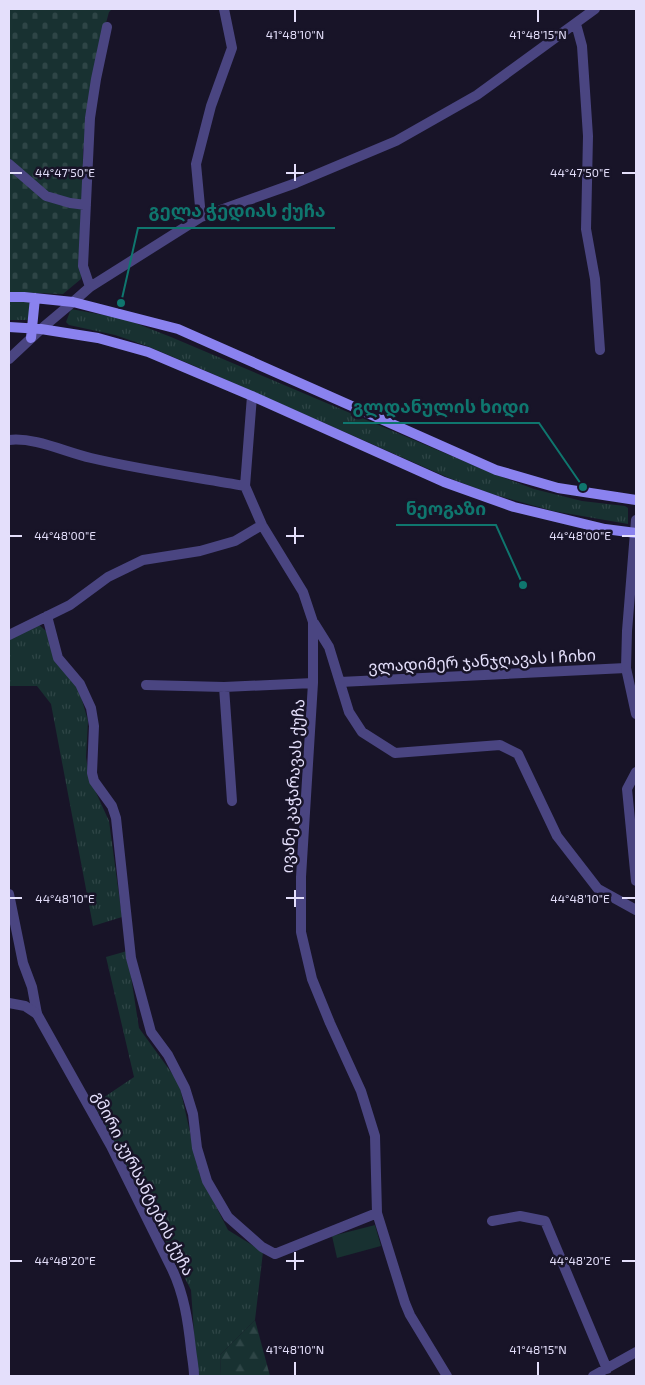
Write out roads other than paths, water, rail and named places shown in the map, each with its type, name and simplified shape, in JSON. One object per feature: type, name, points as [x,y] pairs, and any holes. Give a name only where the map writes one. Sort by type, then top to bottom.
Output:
[{"type":"main road","points":[[9,297],[73,302],[178,329],[496,470],[558,488],[636,500]]},
{"type":"main road","points":[[35,298],[35,332]]},
{"type":"main road","points":[[9,327],[35,332],[98,338],[148,352],[252,396],[444,482],[514,507],[604,529],[636,533]]},
{"type":"street","points":[[201,217],[196,164],[211,106],[232,48],[224,9]]},
{"type":"street","points":[[9,359],[35,332],[90,287],[201,217],[296,183],[396,141],[477,95],[595,9]]},
{"type":"street","points":[[576,24],[582,46],[588,136],[586,229],[595,279],[600,350]]},
{"type":"street","points":[[90,287],[83,266],[90,118],[107,27]]},
{"type":"street","points":[[9,164],[46,196],[70,203],[86,205]]},
{"type":"street","name":"ივანე კაჭარავას ქუჩა","points":[[252,396],[245,486],[262,525],[303,592],[313,622],[313,683],[301,877],[301,932],[312,979],[361,1091],[375,1136],[377,1213],[405,1303],[410,1315],[447,1376]]},
{"type":"street","points":[[9,440],[48,445],[88,457],[142,469],[245,486]]},
{"type":"street","points":[[636,520],[626,668],[636,714]]},
{"type":"street","points":[[9,635],[70,605],[108,577],[143,560],[200,551],[235,541],[262,525]]},
{"type":"street","points":[[47,616],[58,658],[80,684],[91,708],[94,726],[92,773],[94,781],[112,806],[116,818],[131,958],[151,1032],[168,1056],[185,1088],[193,1114],[198,1148],[207,1182],[228,1217],[262,1248],[275,1254],[377,1213]]},
{"type":"street","points":[[313,622],[329,647],[349,712],[362,732],[395,753],[500,745],[518,754],[557,836],[598,889],[636,910]]},
{"type":"street","name":"ვლადიმერ ჯანჯღავას I ჩიხი","points":[[340,682],[626,668]]},
{"type":"street","points":[[146,686],[224,687],[313,683]]},
{"type":"street","points":[[224,687],[232,801]]},
{"type":"street","points":[[636,772],[627,789],[636,881]]},
{"type":"street","name":"გმირი კურსანტების ქუჩა","points":[[9,894],[23,963],[32,987],[37,1014],[111,1146],[180,1284],[189,1326],[194,1376]]},
{"type":"street","points":[[9,1003],[25,1006],[37,1014]]},
{"type":"street","points":[[492,1221],[520,1216],[545,1221],[607,1368]]},
{"type":"street","points":[[593,1376],[636,1352]]},
{"type":"place","name":"გელა ჭედიას ქუჩა","points":[[121,303]]},
{"type":"place","name":"გლდანულის ხიდი","points":[[583,487]]},
{"type":"place","name":"ნეოგაზი","points":[[523,585]]}]
